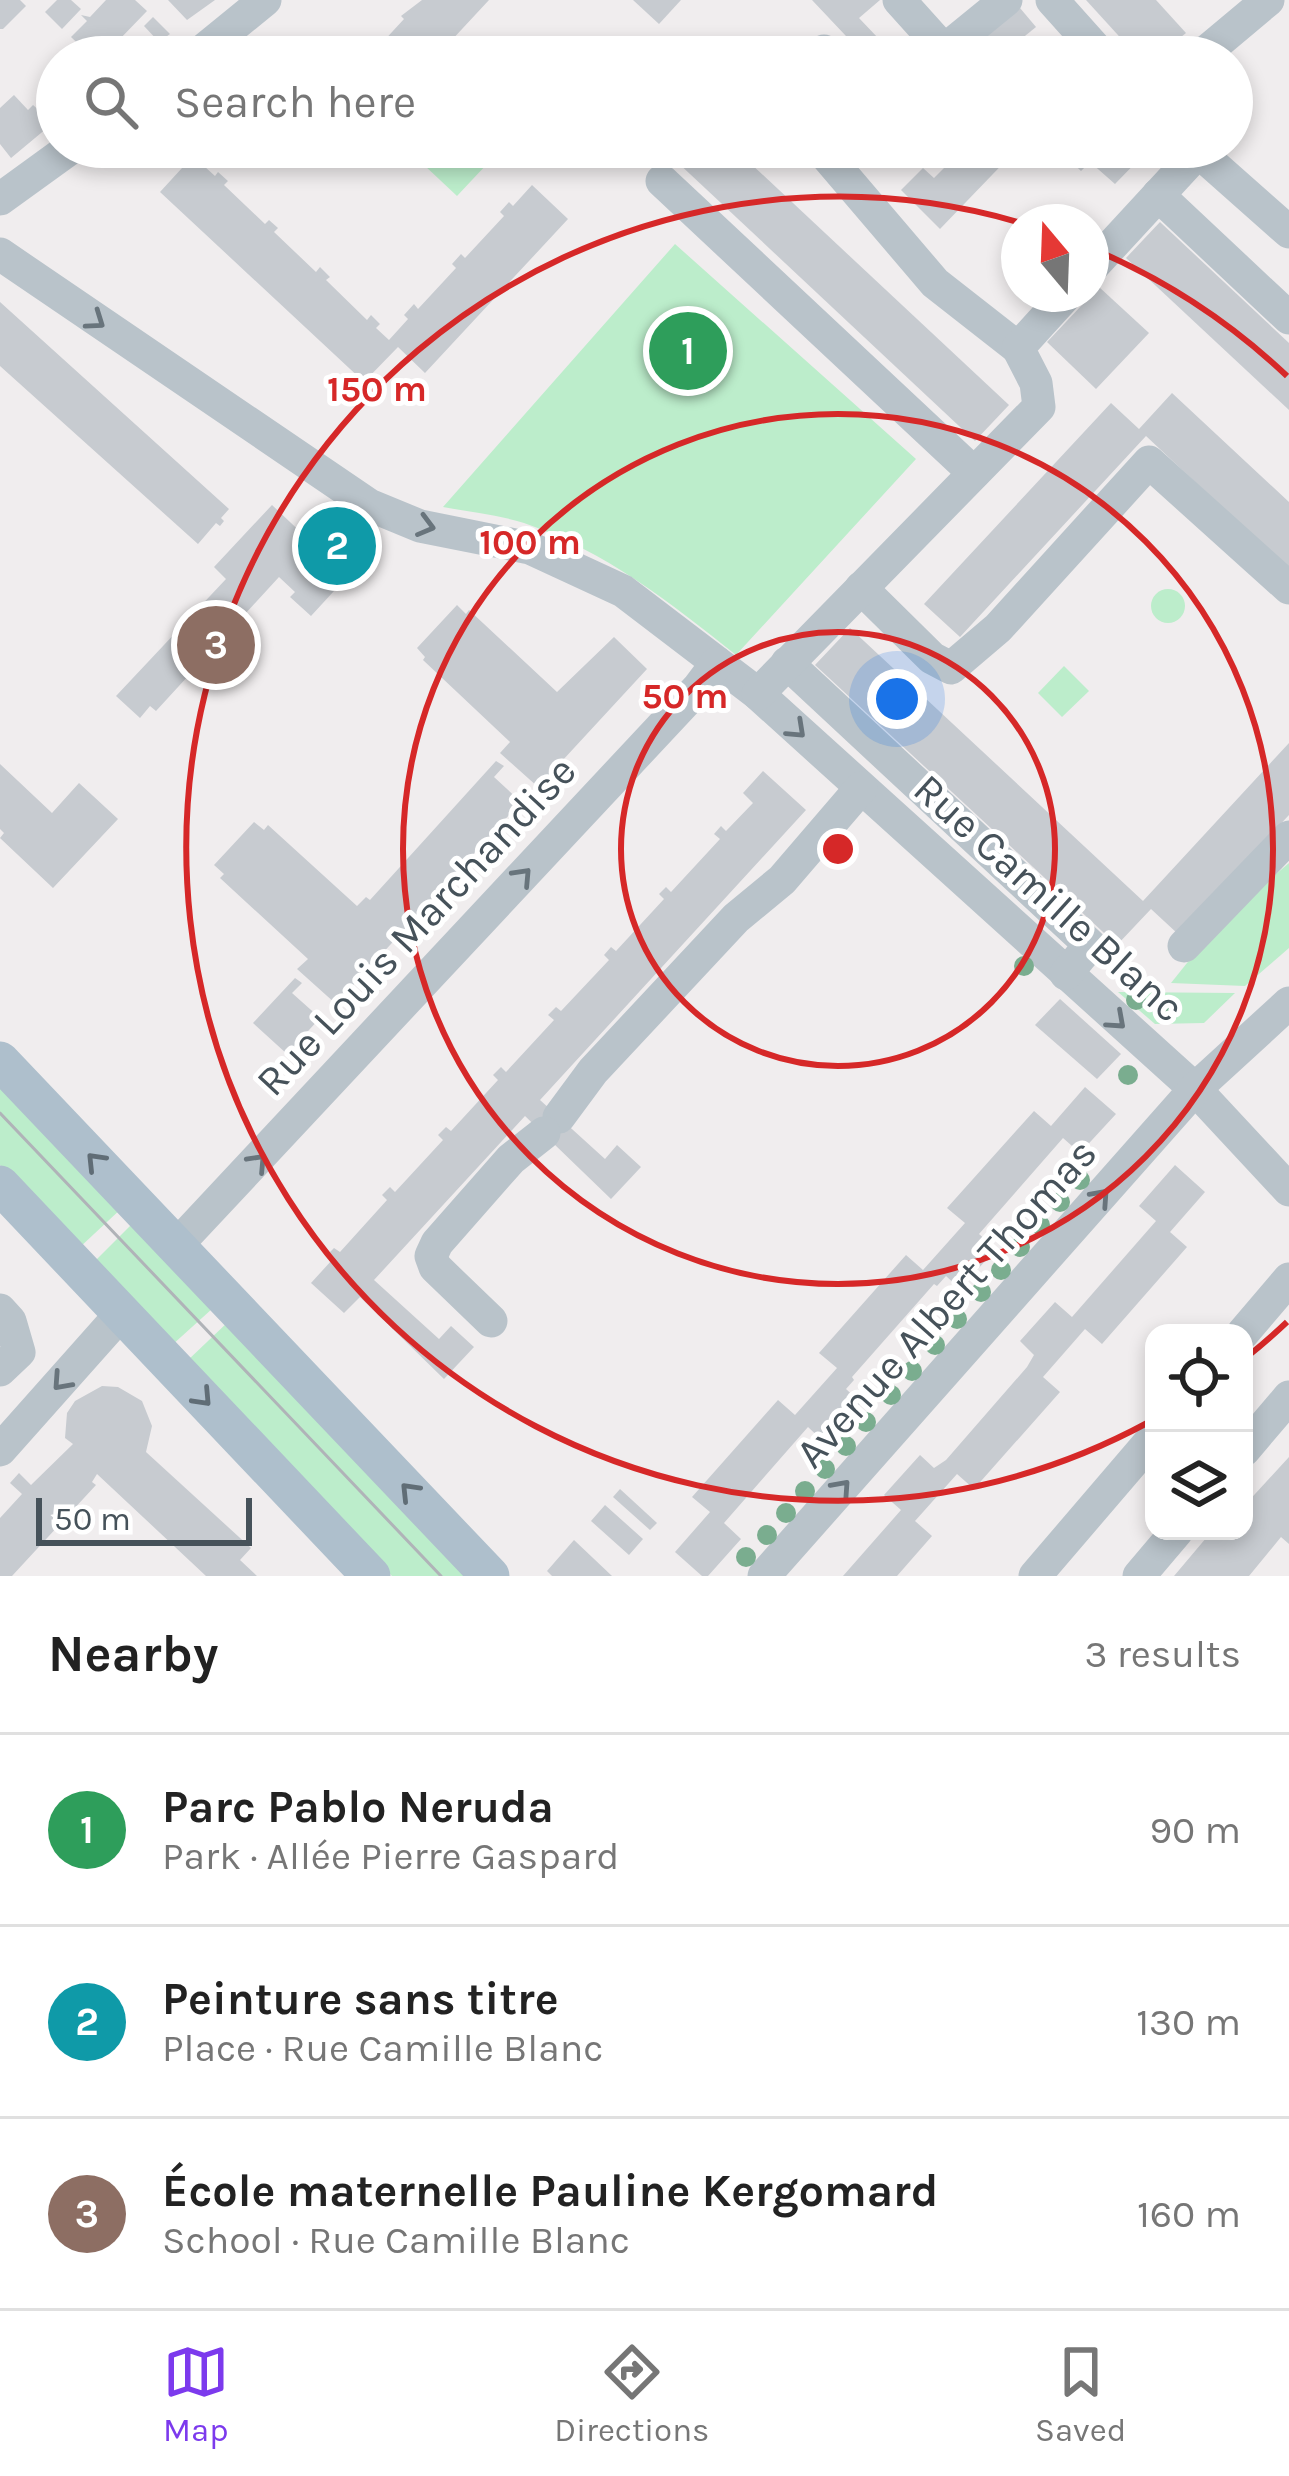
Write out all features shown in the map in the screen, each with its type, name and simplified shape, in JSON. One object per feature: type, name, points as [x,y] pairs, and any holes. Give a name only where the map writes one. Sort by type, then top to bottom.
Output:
[{"type":"main road","points":[[0,1061],[490,1576]]},
{"type":"main road","points":[[0,1185],[371,1576]]},
{"type":"street","points":[[238,36],[265,0]]},
{"type":"street","points":[[898,0],[926,36]]},
{"type":"street","points":[[962,36],[1006,0]]},
{"type":"street","points":[[1052,0],[1084,36]]},
{"type":"street","points":[[1224,36],[1268,0]]},
{"type":"street","points":[[0,199],[43,168]]},
{"type":"street","points":[[758,694],[1039,407],[1036,383],[1018,348],[935,283],[837,168]]},
{"type":"street","points":[[1109,248],[1180,168]]},
{"type":"street","points":[[1217,168],[1289,232]]},
{"type":"street","points":[[662,181],[974,472]]},
{"type":"street","points":[[1158,195],[1289,318]]},
{"type":"street","name":"Rue Camille Blanc","points":[[0,254],[369,505],[420,526],[530,548],[623,591],[758,694],[1195,1089],[1289,1190]]},
{"type":"street","points":[[1018,348],[1051,312]]},
{"type":"street","points":[[861,588],[932,658],[951,668],[998,628],[1149,462],[1289,588]]},
{"type":"street","name":"Rue Louis Marchandise","points":[[176,1246],[717,663]]},
{"type":"street","points":[[787,664],[1090,945],[1066,974]]},
{"type":"street","points":[[491,1322],[435,1267],[431,1256],[436,1243],[511,1159],[551,1125],[593,1070],[736,918],[782,880],[861,788]]},
{"type":"street","points":[[1184,946],[1289,837]]},
{"type":"street","name":"Avenue Albert Thomas","points":[[764,1576],[1195,1089],[1289,1003]]},
{"type":"street","points":[[1251,1324],[1289,1279]]},
{"type":"street","points":[[0,1310],[10,1322],[19,1352],[0,1370]]},
{"type":"street","points":[[0,1450],[121,1314]]},
{"type":"street","points":[[1253,1439],[1289,1396]]},
{"type":"street","points":[[1035,1576],[1145,1448]]},
{"type":"street","points":[[1139,1576],[1169,1540]]},
{"type":"green space","points":[[427,168],[483,168],[457,196]]},
{"type":"green space","points":[[675,244],[916,459],[736,655],[662,598],[582,548],[524,523],[443,507]]},
{"type":"green space","points":[[1168,589],[1180,594],[1185,606],[1180,618],[1168,623],[1156,618],[1151,606],[1156,594]]},
{"type":"green space","points":[[1064,666],[1089,691],[1062,717],[1038,693]]},
{"type":"green space","points":[[1289,863],[1289,948],[1245,986],[1171,983],[1219,923]]},
{"type":"green space","points":[[1118,992],[1235,993],[1204,1023],[1155,1024]]},
{"type":"green space","points":[[0,1079],[123,1207],[79,1248],[0,1165]]},
{"type":"green space","points":[[134,1222],[213,1308],[171,1346],[94,1262]]},
{"type":"green space","points":[[229,1321],[470,1576],[392,1576],[186,1362]]},
{"type":"building","points":[[0,0],[20,0],[26,6],[3,29],[0,29]]},
{"type":"building","points":[[57,0],[71,0],[81,9],[62,29],[45,12]]},
{"type":"building","points":[[106,0],[135,0],[147,11],[123,36],[72,36],[87,21],[81,15],[90,17]]},
{"type":"building","points":[[168,0],[215,0],[187,20]]},
{"type":"building","points":[[422,0],[489,0],[456,36],[388,36],[404,19],[401,16]]},
{"type":"building","points":[[633,0],[681,0],[659,24]]},
{"type":"building","points":[[812,0],[880,0],[859,18],[876,36],[846,36]]},
{"type":"building","points":[[1086,0],[1156,0],[1186,33],[1182,36],[1119,36]]},
{"type":"building","points":[[1020,8],[1036,27],[1025,36],[986,36]]},
{"type":"building","points":[[153,17],[170,34],[153,36],[144,26]]},
{"type":"building","points":[[14,95],[28,110],[36,108],[36,137],[11,158],[0,144],[0,108]]},
{"type":"building","points":[[182,168],[206,168],[215,176],[218,172],[228,181],[224,185],[265,224],[269,220],[278,228],[274,232],[316,272],[320,267],[330,277],[326,280],[367,320],[371,315],[389,340],[408,319],[404,315],[414,304],[418,309],[456,268],[452,264],[461,254],[465,258],[504,216],[500,212],[509,202],[513,206],[532,185],[568,219],[425,373],[398,347],[364,382],[160,192]]},
{"type":"building","points":[[684,168],[755,168],[1009,405],[975,441]]},
{"type":"building","points":[[923,168],[934,178],[944,168],[999,168],[940,229],[901,190]]},
{"type":"building","points":[[1097,168],[1131,168],[1115,184]]},
{"type":"building","points":[[1160,222],[1289,343],[1289,410],[1126,258]]},
{"type":"building","points":[[1109,296],[1149,333],[1096,389],[1047,342],[1075,312],[1109,312]]},
{"type":"building","points":[[0,302],[229,509],[220,526],[216,523],[198,544],[0,366]]},
{"type":"building","points":[[1172,393],[1289,502],[1289,570],[1146,436],[960,637],[924,604],[1111,403],[1139,429]]},
{"type":"building","points":[[272,505],[327,557],[348,534],[368,554],[311,616],[290,597],[295,592],[279,577],[156,711],[150,706],[140,718],[116,696],[226,579],[214,567]]},
{"type":"building","points":[[457,605],[466,614],[469,610],[557,692],[614,637],[647,669],[538,787],[500,753],[510,742],[423,660],[417,648]]},
{"type":"building","points":[[850,628],[1143,901],[1289,743],[1289,815],[1178,934],[1151,909],[1117,945],[815,665]]},
{"type":"building","points":[[496,761],[504,766],[494,777],[521,802],[336,1004],[297,969],[308,959],[220,878],[224,874],[214,865],[254,822],[264,830],[268,825],[357,906],[366,897],[370,900]]},
{"type":"building","points":[[0,764],[52,813],[79,783],[118,819],[53,888],[0,838],[4,833],[0,829]]},
{"type":"building","points":[[763,771],[806,810],[540,1100],[605,1159],[617,1145],[641,1167],[611,1199],[525,1116],[374,1280],[439,1339],[451,1326],[474,1347],[444,1379],[360,1297],[344,1313],[311,1283],[332,1260],[327,1255],[334,1248],[340,1252],[387,1200],[382,1195],[390,1187],[395,1192],[443,1140],[438,1135],[446,1127],[451,1131],[498,1080],[493,1075],[501,1067],[506,1072],[554,1020],[548,1015],[556,1007],[561,1011],[609,960],[604,955],[611,947],[616,951],[664,899],[659,894],[666,887],[671,892],[720,839],[714,834],[721,826],[726,831],[753,803],[743,793]]},
{"type":"building","points":[[295,978],[302,983],[292,993],[320,1018],[287,1054],[253,1023]]},
{"type":"building","points":[[1060,999],[1121,1054],[1097,1079],[1035,1025]]},
{"type":"building","points":[[1085,1087],[1116,1114],[1080,1153],[1063,1138],[979,1234],[996,1249],[960,1289],[946,1276],[934,1284],[852,1377],[846,1389],[861,1403],[825,1443],[808,1427],[724,1523],[741,1539],[708,1576],[702,1576],[675,1552],[710,1512],[692,1497],[778,1400],[795,1415],[837,1368],[819,1353],[906,1255],[923,1270],[965,1223],[947,1208],[1034,1111],[1051,1126]]},
{"type":"building","points":[[1175,1165],[1205,1192],[1170,1232],[1187,1247],[1102,1344],[1085,1329],[1043,1377],[1060,1392],[974,1489],[957,1474],[915,1521],[932,1536],[897,1576],[843,1576],[901,1510],[884,1495],[920,1455],[934,1468],[946,1460],[1027,1367],[1034,1355],[1020,1341],[1055,1302],[1072,1317],[1156,1221],[1139,1206]]},
{"type":"building","points":[[102,1386],[118,1387],[142,1401],[152,1426],[146,1452],[251,1548],[240,1560],[257,1576],[206,1576],[97,1474],[92,1482],[96,1485],[12,1576],[0,1576],[0,1518],[22,1494],[10,1483],[19,1473],[31,1485],[73,1444],[65,1438],[67,1413],[75,1401]]},
{"type":"building","points":[[1289,1457],[1289,1544],[1281,1537],[1249,1576],[1174,1576],[1204,1540],[1253,1540],[1253,1496]]},
{"type":"building","points":[[620,1489],[657,1523],[650,1530],[613,1497]]},
{"type":"building","points":[[605,1505],[643,1539],[629,1555],[591,1521]]},
{"type":"building","points":[[574,1540],[612,1576],[552,1576],[547,1571]]},
{"type":"tram line","points":[[0,1113],[441,1576]]},
{"type":"place","name":"Parc Pablo Neruda","points":[[688,351]]},
{"type":"place","name":"Peinture sans titre","points":[[337,546]]},
{"type":"place","name":"École maternelle Pauline Kergomard","points":[[216,645]]}]
